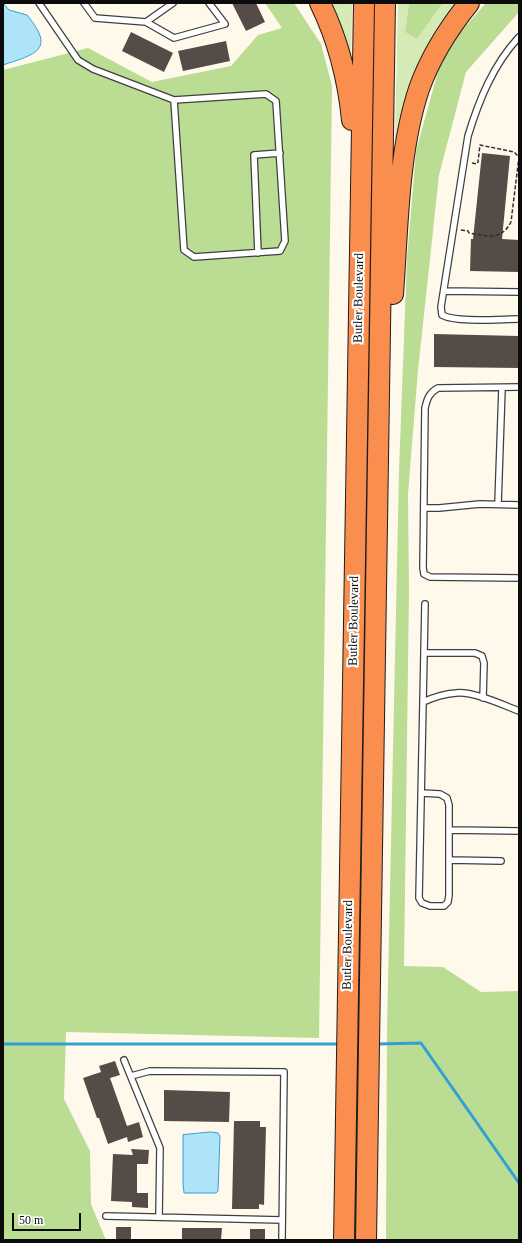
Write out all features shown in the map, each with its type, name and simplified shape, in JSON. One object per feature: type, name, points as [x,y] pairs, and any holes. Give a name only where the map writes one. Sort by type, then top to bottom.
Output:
[{"type":"highway","points":[[320,3],[334,36],[348,91],[353,132],[360,234]]},
{"type":"highway","name":"Butler Boulevard","points":[[344,1240],[364,3]]},
{"type":"highway","name":"Butler Boulevard","points":[[366,1240],[385,3]]},
{"type":"highway","points":[[379,356],[392,304],[402,178],[406,139],[410,121],[419,89],[433,57],[452,25],[469,3]]},
{"type":"lane","points":[[39,3],[78,60],[93,69],[174,100],[266,94],[276,102],[285,241],[280,251],[194,257],[184,250],[174,100]]},
{"type":"lane","points":[[84,3],[95,18],[146,22],[174,38],[225,24],[210,3]]},
{"type":"lane","points":[[146,22],[173,3]]},
{"type":"lane","points":[[519,37],[500,61],[489,82],[476,112],[468,136],[441,307],[442,315],[448,318],[519,319]]},
{"type":"lane","points":[[258,253],[254,155],[280,153]]},
{"type":"lane","points":[[444,291],[519,292]]},
{"type":"lane","points":[[519,388],[438,388],[432,391],[427,398],[425,408],[423,568],[424,574],[430,577],[519,578]]},
{"type":"lane","points":[[498,504],[502,388]]},
{"type":"lane","points":[[424,508],[480,504],[519,505]]},
{"type":"lane","points":[[421,793],[440,794],[447,798],[449,805],[448,902],[444,906],[430,906],[422,903],[419,898],[422,702],[425,604]]},
{"type":"lane","points":[[424,653],[475,653],[482,656],[484,663],[483,698]]},
{"type":"lane","points":[[422,702],[440,695],[458,692],[483,698],[519,711]]},
{"type":"lane","points":[[449,830],[519,831]]},
{"type":"lane","points":[[449,860],[501,861]]},
{"type":"lane","points":[[124,1060],[160,1148],[159,1217]]},
{"type":"lane","points":[[131,1076],[150,1071],[284,1072],[282,1240]]},
{"type":"lane","points":[[106,1216],[282,1220]]},
{"type":"path","points":[[453,229],[468,231],[469,233],[494,236],[508,229],[511,222],[519,157],[514,152],[480,145],[477,164],[464,162]]},
{"type":"green space","points":[[265,3],[294,3],[321,44],[332,86],[319,1038],[66,1032],[64,1099],[90,1151],[91,1204],[106,1240],[3,1240],[3,70],[88,48],[152,82],[231,66],[258,35],[282,28]]},
{"type":"green space","points":[[324,3],[352,3],[351,69]]},
{"type":"green space","points":[[398,3],[409,3],[405,32],[417,39],[443,3],[464,3],[394,178]]},
{"type":"green space","points":[[409,3],[443,3],[417,39],[405,32]]},
{"type":"green space","points":[[486,3],[519,3],[519,12],[466,72],[439,175],[418,370],[408,494],[409,591],[404,966],[443,967],[481,992],[519,991],[519,1240],[386,1240],[387,1030],[399,470],[407,259],[416,151],[440,64],[457,36]]},
{"type":"water","points":[[3,3],[9,10],[27,15],[36,27],[41,43],[33,54],[3,65]]},
{"type":"water","points":[[211,1132],[218,1133],[220,1136],[218,1191],[216,1193],[184,1193],[183,1135]]},
{"type":"building","points":[[232,3],[256,3],[265,22],[246,31]]},
{"type":"building","points":[[131,32],[173,53],[164,72],[122,51]]},
{"type":"building","points":[[226,41],[230,61],[183,71],[178,51]]},
{"type":"building","points":[[482,153],[510,156],[502,239],[519,240],[519,272],[470,271],[471,239],[473,239]]},
{"type":"building","points":[[434,334],[519,336],[519,368],[434,367]]},
{"type":"building","points":[[115,1061],[120,1075],[110,1078],[127,1126],[139,1122],[143,1137],[128,1142],[127,1137],[108,1144],[83,1078],[101,1072],[99,1066]]},
{"type":"building","points":[[164,1090],[230,1092],[229,1122],[164,1121]]},
{"type":"building","points":[[234,1121],[260,1121],[260,1127],[266,1127],[264,1205],[259,1204],[259,1209],[232,1209]]},
{"type":"building","points":[[131,1149],[149,1150],[148,1164],[137,1164],[137,1193],[148,1193],[148,1208],[132,1207],[132,1202],[111,1201],[113,1154],[133,1155]]},
{"type":"building","points":[[116,1227],[131,1227],[131,1240],[116,1240]]},
{"type":"building","points":[[182,1228],[222,1228],[221,1240],[182,1240]]},
{"type":"building","points":[[250,1229],[265,1229],[265,1240],[250,1240]]},
{"type":"waterway","points":[[377,1044],[421,1043],[519,1183]]},
{"type":"waterway","points":[[3,1044],[341,1044]]}]
